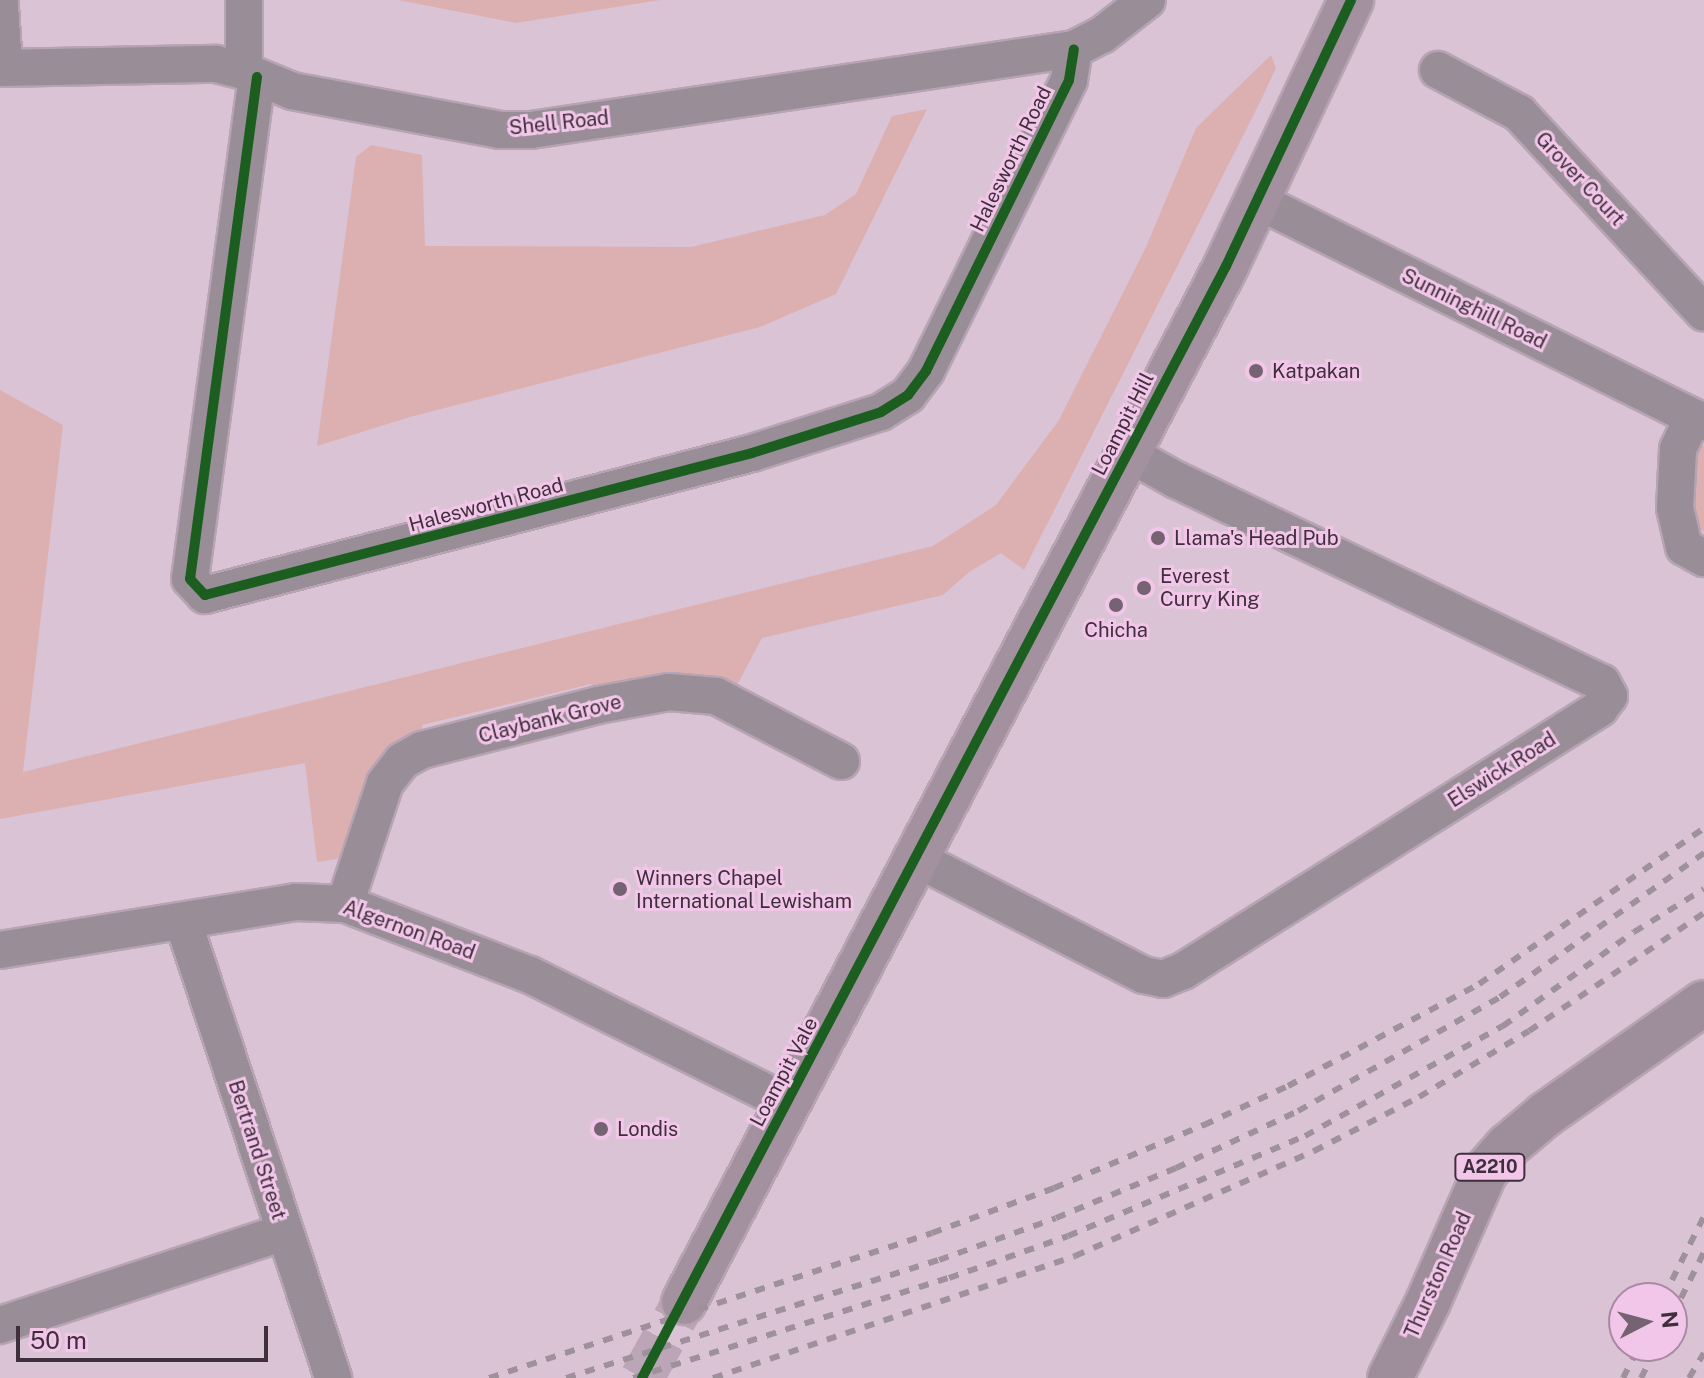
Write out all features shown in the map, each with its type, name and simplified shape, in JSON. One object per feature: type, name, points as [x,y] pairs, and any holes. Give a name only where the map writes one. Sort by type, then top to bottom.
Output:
[{"type":"highway","name":"Loampit Hill","points":[[917,859],[1256,200],[1351,0]]},
{"type":"highway","name":"Loampit Vale","points":[[684,1302],[917,859]]},
{"type":"main road","name":"Thurston Road","points":[[1390,1378],[1428,1302],[1485,1172],[1508,1146],[1546,1114],[1690,1014]]},
{"type":"street","points":[[244,0],[250,74]]},
{"type":"street","points":[[1074,49],[1102,35],[1147,0]]},
{"type":"street","points":[[0,5],[2,68]]},
{"type":"street","name":"Halesworth Road","points":[[250,74],[190,579],[205,595],[737,457],[881,412],[908,395],[926,371],[1069,80],[1074,49]]},
{"type":"street","name":"Shell Road","points":[[2,68],[216,64],[292,91],[486,128],[531,130],[1074,49]]},
{"type":"street","name":"Grover Court","points":[[1438,70],[1519,113],[1704,313]]},
{"type":"street","name":"Sunninghill Road","points":[[1256,200],[1698,420],[1678,449],[1675,508],[1684,547],[1704,558]]},
{"type":"street","name":"Elswick Road","points":[[917,859],[1144,975],[1163,979],[1183,971],[1600,708],[1609,696],[1602,683],[1176,480],[1128,453]]},
{"type":"street","name":"Claybank Grove","points":[[345,904],[385,783],[402,761],[422,750],[598,705],[669,692],[716,696],[841,761]]},
{"type":"street","name":"Algernon Road","points":[[0,950],[296,902],[345,904],[530,975],[788,1103]]},
{"type":"street","name":"Bertrand Street","points":[[183,921],[333,1378]]},
{"type":"street","points":[[0,1325],[284,1232]]},
{"type":"shaded area","points":[[398,0],[660,0],[516,23]]},
{"type":"shaded area","points":[[1271,55],[1276,68],[1262,98],[1024,570],[1001,553],[969,572],[943,595],[762,638],[736,687],[609,692],[591,684],[422,725],[423,736],[345,856],[336,859],[317,862],[305,763],[0,819],[0,390],[63,425],[23,772],[933,546],[996,505],[1059,420],[1146,247],[1196,128]]},
{"type":"shaded area","points":[[927,109],[836,294],[760,327],[410,417],[317,446],[356,157],[371,145],[422,155],[425,246],[691,247],[825,215],[856,194],[892,116]]},
{"type":"shaded area","points":[[1694,440],[1704,446],[1704,532],[1689,520]]},
{"type":"tunnel","points":[[642,1378],[684,1302]]},
{"type":"railway","points":[[489,1378],[932,1233],[1054,1188],[1204,1125],[1288,1086],[1479,984],[1704,828]]},
{"type":"railway","points":[[566,1378],[939,1260],[1056,1218],[1176,1168],[1298,1111],[1500,997],[1704,853]]},
{"type":"railway","points":[[633,1378],[949,1278],[1068,1236],[1305,1136],[1503,1026],[1634,932],[1704,889]]},
{"type":"railway","points":[[713,1378],[1075,1256],[1314,1151],[1419,1097],[1529,1031],[1704,913]]},
{"type":"railway","points":[[1671,1282],[1704,1216]]},
{"type":"railway","points":[[1688,1284],[1704,1252]]},
{"type":"railway","points":[[1689,1378],[1704,1353]]},
{"type":"railway","points":[[1623,1378],[1631,1362]]},
{"type":"railway","points":[[1641,1378],[1649,1362]]},
{"type":"cycle path","points":[[642,1378],[1226,266],[1351,0]]},
{"type":"cycle path","points":[[257,77],[190,579],[205,595],[752,453],[881,412],[908,395],[926,371],[1069,80],[1074,49]]},
{"type":"place","name":"Katpakan","points":[[1256,371]]},
{"type":"place","name":"Llama's Head Pub","points":[[1158,538]]},
{"type":"place","name":"Everest Curry King","points":[[1144,588]]},
{"type":"place","name":"Chicha","points":[[1116,605]]},
{"type":"place","name":"Winners Chapel International Lewisham","points":[[620,889]]},
{"type":"place","name":"Londis","points":[[601,1129]]}]
